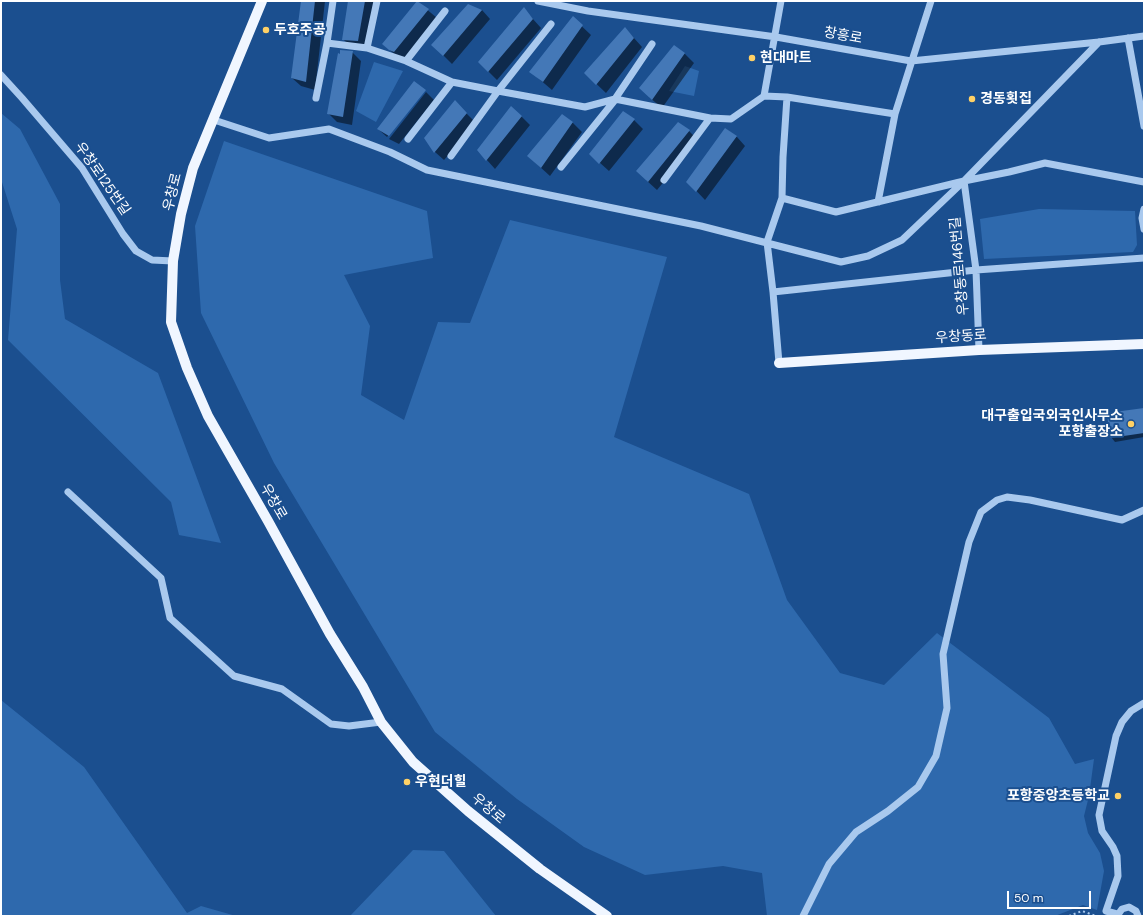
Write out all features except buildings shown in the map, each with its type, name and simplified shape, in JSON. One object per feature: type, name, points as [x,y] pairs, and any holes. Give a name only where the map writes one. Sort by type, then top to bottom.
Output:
[{"type":"main road","name":"우창로","points":[[262,1],[193,168],[181,214],[173,261],[171,322],[187,368],[208,416],[330,634],[363,687],[381,722],[414,762],[468,811],[540,869],[607,916]]},
{"type":"main road","name":"우창동로","points":[[779,363],[980,350],[1144,344]]},
{"type":"street","points":[[316,98],[327,43],[333,1]]},
{"type":"street","points":[[367,48],[377,1]]},
{"type":"street","name":"창흥로","points":[[538,1],[588,11],[776,37],[911,61],[1144,36]]},
{"type":"street","points":[[764,96],[776,37],[781,1]]},
{"type":"street","points":[[878,202],[895,114],[931,1]]},
{"type":"street","points":[[406,61],[445,11]]},
{"type":"street","points":[[451,156],[498,91],[551,24]]},
{"type":"street","points":[[1128,38],[1144,116],[1144,126]]},
{"type":"street","points":[[214,120],[269,138],[329,129],[390,152],[427,170],[701,226],[841,262],[868,256],[902,240],[964,181],[1099,42]]},
{"type":"street","points":[[327,43],[367,48],[406,61],[452,82],[585,107],[615,100],[710,118],[731,119],[764,96],[787,97],[895,114]]},
{"type":"street","points":[[561,167],[615,100],[652,44]]},
{"type":"street","name":"우창로125번길","points":[[1,75],[82,168],[123,234],[136,251],[152,260],[173,261]]},
{"type":"street","points":[[408,139],[452,82]]},
{"type":"street","points":[[779,363],[767,242],[782,198],[787,97]]},
{"type":"street","points":[[664,180],[710,118]]},
{"type":"street","points":[[782,198],[836,212],[1045,163],[1144,182]]},
{"type":"street","name":"우창동로146번길","points":[[964,181],[976,270],[980,350]]},
{"type":"street","points":[[1144,209],[1142,218],[1144,229]]},
{"type":"street","points":[[773,292],[976,270],[1144,258]]},
{"type":"street","points":[[68,492],[161,578],[170,618],[234,676],[282,689],[331,724],[349,726],[381,722]]},
{"type":"street","points":[[803,916],[829,864],[856,832],[888,811],[918,787],[936,756],[947,708],[943,654],[969,542],[981,512],[997,500],[1007,497],[1030,500],[1122,520],[1144,510]]},
{"type":"street","points":[[1138,916],[1136,911],[1129,907],[1122,909],[1117,915],[1106,911],[1118,876],[1118,864],[1117,856],[1113,847],[1102,831],[1099,815],[1116,736],[1122,722],[1131,711],[1144,704]]},
{"type":"path","points":[[1069,916],[1082,911],[1096,916]]},
{"type":"shaded area","points":[[374,62],[403,71],[376,122],[356,111]]},
{"type":"shaded area","points":[[685,66],[699,71],[694,96],[669,91]]},
{"type":"shaded area","points":[[1,113],[20,129],[60,204],[60,280],[65,319],[158,373],[221,543],[179,535],[171,502],[8,340],[17,229],[1,179]]},
{"type":"shaded area","points":[[224,141],[427,211],[433,258],[344,275],[370,326],[361,395],[404,420],[438,322],[470,323],[510,220],[667,257],[614,437],[749,494],[787,600],[840,673],[884,685],[937,633],[1049,718],[1075,764],[1094,759],[1089,796],[1084,816],[1088,833],[1100,853],[1104,871],[1097,910],[1083,905],[1055,916],[767,916],[762,873],[723,866],[645,875],[584,847],[517,799],[435,732],[274,463],[201,313],[195,226]]},
{"type":"shaded area","points":[[1039,209],[1135,211],[1137,245],[1133,252],[984,259],[980,219]]},
{"type":"shaded area","points":[[1,700],[84,767],[187,913],[201,906],[236,916],[1,916]]},
{"type":"shaded area","points":[[413,850],[444,851],[496,916],[350,916]]},
{"type":"place","name":"두호주공","points":[[266,30]]},
{"type":"place","name":"현대마트","points":[[752,58]]},
{"type":"place","name":"경동횟집","points":[[972,99]]},
{"type":"place","name":"대구출입국외국인사무소 포항출장소","points":[[1131,424]]},
{"type":"place","name":"우현더힐","points":[[407,782]]},
{"type":"place","name":"포항중앙초등학교","points":[[1118,796]]}]
